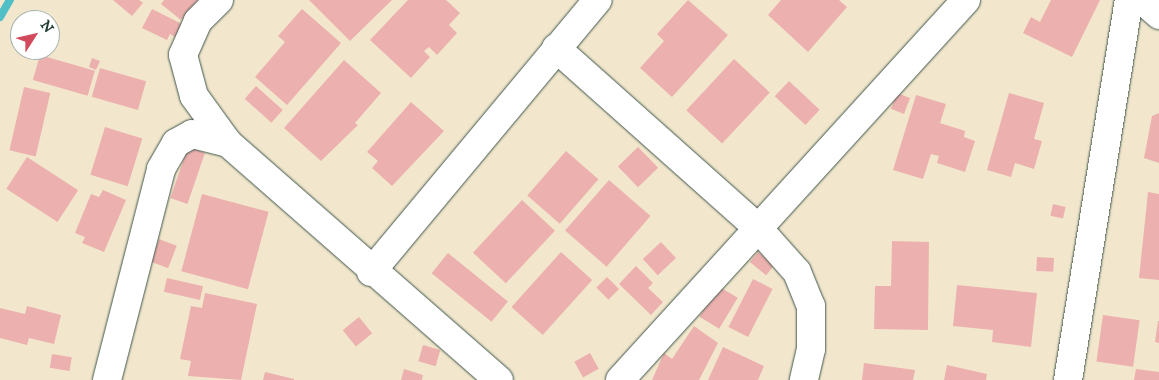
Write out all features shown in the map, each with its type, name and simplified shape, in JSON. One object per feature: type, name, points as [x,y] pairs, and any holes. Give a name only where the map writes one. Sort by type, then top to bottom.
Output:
[{"type":"street","points":[[219,0],[198,21],[183,55],[194,96],[228,143],[371,272],[499,380]]},
{"type":"street","points":[[371,272],[598,0]]},
{"type":"street","points":[[620,380],[757,227],[966,0]]},
{"type":"street","points":[[1068,380],[1129,0]]},
{"type":"street","points":[[1142,0],[1159,15]]},
{"type":"street","points":[[556,48],[757,227],[796,272],[811,306],[811,349],[804,380]]},
{"type":"street","points":[[107,380],[161,169],[176,143],[192,134],[228,143]]},
{"type":"building","points":[[113,0],[139,0],[143,3],[132,16]]},
{"type":"building","points":[[164,0],[198,0],[181,20],[161,4]]},
{"type":"building","points":[[309,0],[392,0],[350,41]]},
{"type":"building","points":[[408,0],[446,0],[460,13],[449,25],[457,33],[437,55],[429,47],[424,51],[430,57],[411,78],[370,40]]},
{"type":"building","points":[[688,0],[728,35],[672,97],[640,68],[664,41],[657,34]]},
{"type":"building","points":[[781,0],[839,0],[847,7],[808,52],[768,15]]},
{"type":"building","points":[[1051,0],[1100,0],[1072,57],[1023,33],[1031,17],[1040,22]]},
{"type":"building","points":[[152,9],[182,24],[175,37],[170,34],[167,40],[142,28]]},
{"type":"building","points":[[302,9],[341,43],[287,105],[255,77],[285,42],[278,36]]},
{"type":"building","points":[[92,58],[100,61],[96,70],[89,67]]},
{"type":"building","points":[[734,59],[770,92],[722,144],[686,110]]},
{"type":"building","points":[[39,60],[57,60],[95,71],[88,96],[33,80]]},
{"type":"building","points":[[344,60],[381,93],[355,123],[358,125],[321,161],[284,128]]},
{"type":"building","points":[[100,68],[146,81],[138,110],[92,97]]},
{"type":"building","points":[[789,81],[820,110],[805,125],[775,96]]},
{"type":"building","points":[[256,86],[283,110],[271,123],[245,99]]},
{"type":"building","points":[[24,87],[50,93],[36,156],[9,150]]},
{"type":"building","points":[[897,93],[910,98],[904,114],[891,109]]},
{"type":"building","points":[[1009,93],[1044,103],[1034,139],[1042,141],[1034,169],[1015,163],[1011,177],[987,170]]},
{"type":"building","points":[[916,95],[946,104],[940,123],[965,131],[964,137],[975,141],[965,172],[937,163],[939,156],[931,154],[923,179],[893,170]]},
{"type":"building","points":[[411,102],[444,131],[392,186],[372,168],[378,161],[367,152]]},
{"type":"building","points":[[1159,113],[1159,163],[1144,158],[1152,116]]},
{"type":"building","points":[[105,127],[142,138],[128,186],[90,175]]},
{"type":"building","points":[[188,147],[205,153],[187,204],[170,198]]},
{"type":"building","points":[[638,147],[658,168],[638,187],[618,166]]},
{"type":"building","points":[[566,151],[598,179],[560,224],[527,196]]},
{"type":"building","points":[[27,157],[78,190],[57,222],[6,189]]},
{"type":"building","points":[[609,180],[651,216],[607,267],[565,231]]},
{"type":"building","points":[[103,190],[126,200],[104,252],[82,243],[85,237],[75,233],[91,194],[99,197]]},
{"type":"building","points":[[1148,192],[1159,194],[1159,280],[1139,278]]},
{"type":"building","points":[[202,194],[269,212],[248,289],[181,271]]},
{"type":"building","points":[[522,200],[555,231],[506,283],[473,253]]},
{"type":"building","points":[[1053,204],[1066,207],[1063,219],[1050,216]]},
{"type":"building","points":[[159,239],[177,246],[168,268],[150,261]]},
{"type":"building","points":[[892,241],[929,242],[928,330],[874,329],[875,286],[891,286]]},
{"type":"building","points":[[661,242],[676,258],[658,275],[643,259]]},
{"type":"building","points":[[561,252],[592,280],[543,335],[511,307]]},
{"type":"building","points":[[758,252],[774,265],[766,275],[750,262]]},
{"type":"building","points":[[448,253],[508,301],[491,322],[432,273]]},
{"type":"building","points":[[1037,257],[1054,258],[1053,272],[1036,271]]},
{"type":"building","points":[[636,266],[653,283],[648,288],[663,302],[651,315],[619,284]]},
{"type":"building","points":[[607,277],[619,289],[608,300],[596,288]]},
{"type":"building","points":[[167,278],[203,286],[200,300],[164,292]]},
{"type":"building","points":[[753,279],[773,289],[748,337],[728,327]]},
{"type":"building","points":[[957,285],[1037,293],[1031,347],[992,342],[993,330],[953,326]]},
{"type":"building","points":[[718,286],[738,298],[719,329],[699,317]]},
{"type":"building","points":[[205,293],[257,304],[241,380],[188,376],[191,361],[180,359],[191,306],[202,308]]},
{"type":"building","points":[[27,306],[61,315],[54,344],[29,338],[27,345],[0,338],[0,308],[25,314]]},
{"type":"building","points":[[1103,315],[1140,320],[1133,367],[1096,362]]},
{"type":"building","points":[[359,317],[372,333],[356,347],[343,330]]},
{"type":"building","points":[[1159,321],[1159,343],[1155,342]]},
{"type":"building","points":[[694,326],[718,343],[699,380],[652,380],[664,353],[672,359]]},
{"type":"building","points":[[423,345],[440,350],[436,366],[418,361]]},
{"type":"building","points":[[723,347],[764,366],[758,380],[708,380]]},
{"type":"building","points":[[590,353],[599,369],[583,377],[574,362]]},
{"type":"building","points":[[52,354],[72,357],[70,371],[50,368]]},
{"type":"building","points":[[864,363],[915,370],[913,380],[862,380]]},
{"type":"building","points":[[947,365],[987,374],[986,380],[944,380]]},
{"type":"building","points":[[404,369],[423,375],[422,380],[401,380]]},
{"type":"building","points":[[1136,369],[1159,372],[1159,380],[1134,380]]},
{"type":"building","points":[[265,372],[294,379],[294,380],[263,380]]},
{"type":"waterway","points":[[0,17],[10,0]]}]
